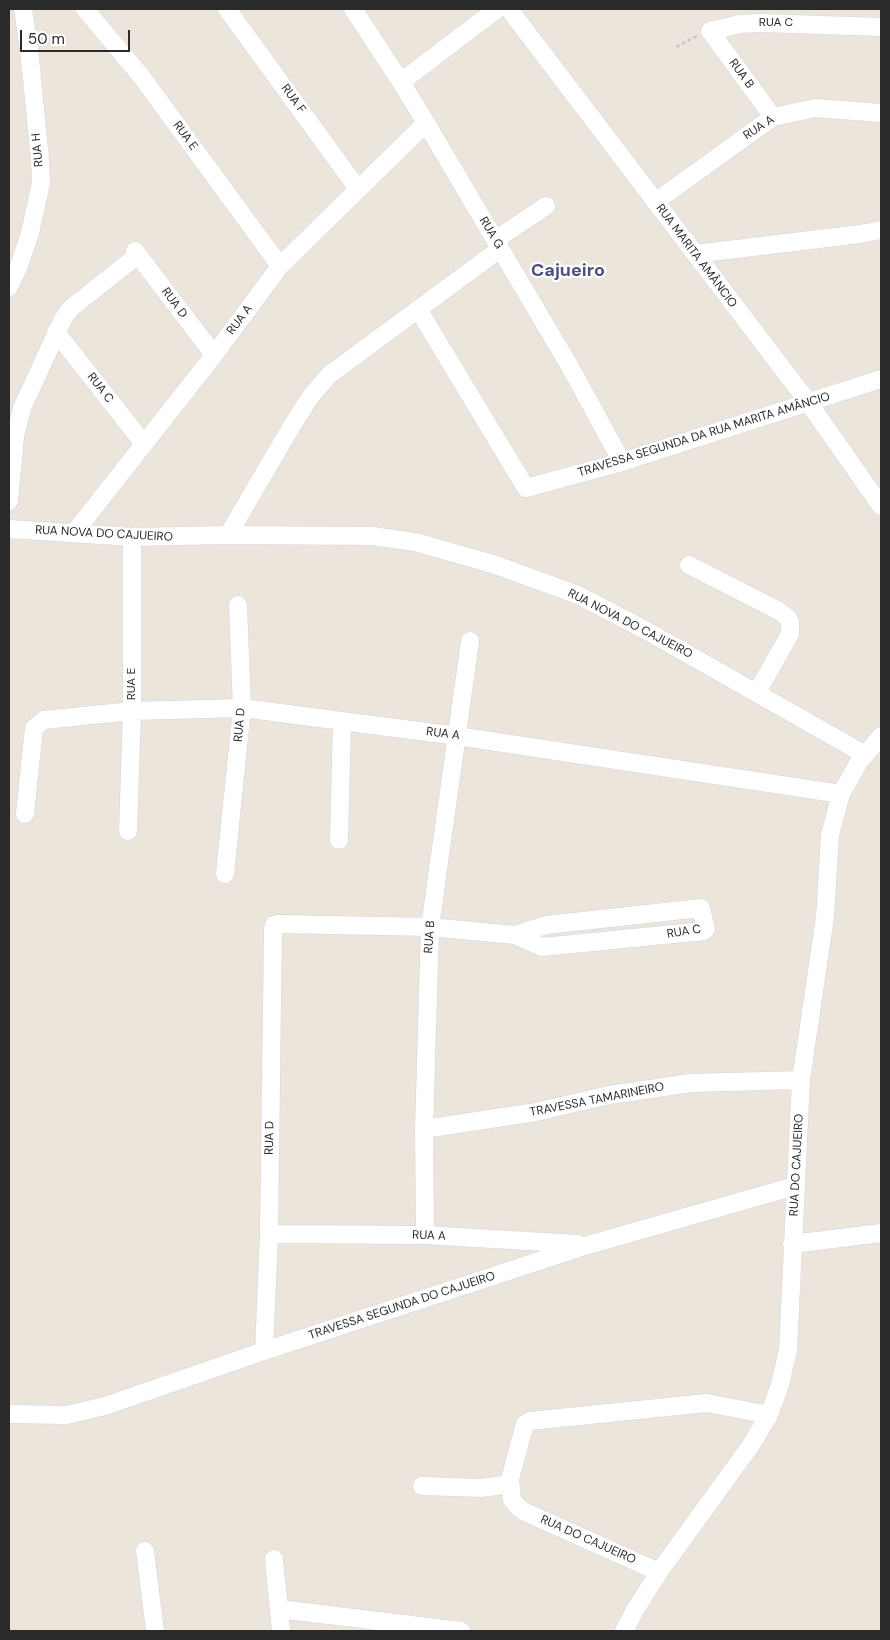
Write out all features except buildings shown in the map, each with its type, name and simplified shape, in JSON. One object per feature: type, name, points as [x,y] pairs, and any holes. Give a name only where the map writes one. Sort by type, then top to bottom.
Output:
[{"type":"street","name":"RUA H","points":[[9,287],[19,266],[30,233],[41,183],[29,49],[23,9]]},
{"type":"street","name":"RUA E","points":[[85,9],[141,76],[280,266]]},
{"type":"street","name":"RUA F","points":[[227,9],[358,190]]},
{"type":"street","name":"RUA G","points":[[352,9],[426,123],[569,365],[622,462]]},
{"type":"street","points":[[401,82],[497,9]]},
{"type":"street","name":"RUA MARITA AMÂNCIO","points":[[509,9],[808,402],[881,506]]},
{"type":"street","name":"RUA C","points":[[710,31],[740,24],[761,22],[881,27]]},
{"type":"street","name":"RUA B","points":[[710,31],[773,117]]},
{"type":"street","name":"RUA A","points":[[655,202],[773,117],[816,108],[881,113]]},
{"type":"street","name":"RUA A","points":[[74,533],[214,355],[280,266],[426,123]]},
{"type":"street","points":[[228,535],[311,396],[329,375],[418,309],[546,206]]},
{"type":"street","points":[[695,254],[881,230]]},
{"type":"street","name":"RUA D","points":[[56,332],[71,308],[136,253],[214,355]]},
{"type":"street","name":"TRAVESSA SEGUNDA DA RUA MARITA AMÂNCIO","points":[[418,309],[526,488],[622,462],[881,379]]},
{"type":"street","points":[[9,501],[15,437],[22,408],[56,332]]},
{"type":"street","name":"RUA C","points":[[56,332],[144,444]]},
{"type":"street","name":"RUA NOVA DO CAJUEIRO","points":[[9,529],[132,537],[228,535],[372,536],[409,541],[493,564],[578,595],[757,692],[864,754]]},
{"type":"street","name":"RUA E","points":[[128,831],[132,711],[132,537]]},
{"type":"street","points":[[690,565],[779,611],[788,618],[790,634],[757,692]]},
{"type":"street","name":"RUA D","points":[[225,874],[242,708],[238,605]]},
{"type":"street","name":"RUA B","points":[[425,1235],[424,1129],[430,927],[470,641]]},
{"type":"street","name":"RUA A","points":[[25,814],[34,728],[44,720],[132,711],[242,708],[457,736],[840,794]]},
{"type":"street","points":[[339,840],[342,721]]},
{"type":"street","name":"RUA DO CAJUEIRO","points":[[624,1631],[659,1572],[751,1445],[769,1415],[780,1385],[788,1350],[801,1080],[825,917],[830,835],[840,794],[864,754],[881,736]]},
{"type":"street","name":"RUA C","points":[[274,925],[430,927],[514,935],[542,947],[704,931],[706,929],[701,908],[540,926],[514,935]]},
{"type":"street","points":[[599,919],[600,942]]},
{"type":"street","name":"RUA D","points":[[264,1351],[269,1234],[274,925]]},
{"type":"street","name":"TRAVESSA TAMARINEIRO","points":[[424,1129],[536,1112],[609,1095],[664,1086],[691,1083],[801,1080]]},
{"type":"street","name":"TRAVESSA SEGUNDA DO CAJUEIRO","points":[[9,1414],[66,1415],[105,1406],[264,1351],[588,1245],[796,1186]]},
{"type":"street","points":[[792,1244],[881,1233]]},
{"type":"street","name":"RUA A","points":[[269,1234],[425,1235],[588,1245]]},
{"type":"street","points":[[422,1486],[481,1488],[510,1484],[522,1428],[530,1421],[707,1403],[769,1415]]},
{"type":"street","name":"RUA DO CAJUEIRO","points":[[510,1484],[512,1500],[523,1511],[659,1572]]},
{"type":"street","points":[[145,1551],[155,1631]]},
{"type":"street","points":[[274,1559],[281,1631]]},
{"type":"street","points":[[279,1609],[397,1628],[461,1631]]},
{"type":"path","points":[[676,47],[710,31]]},
{"type":"district","name":"Cajueiro","points":[[568,271]]}]
